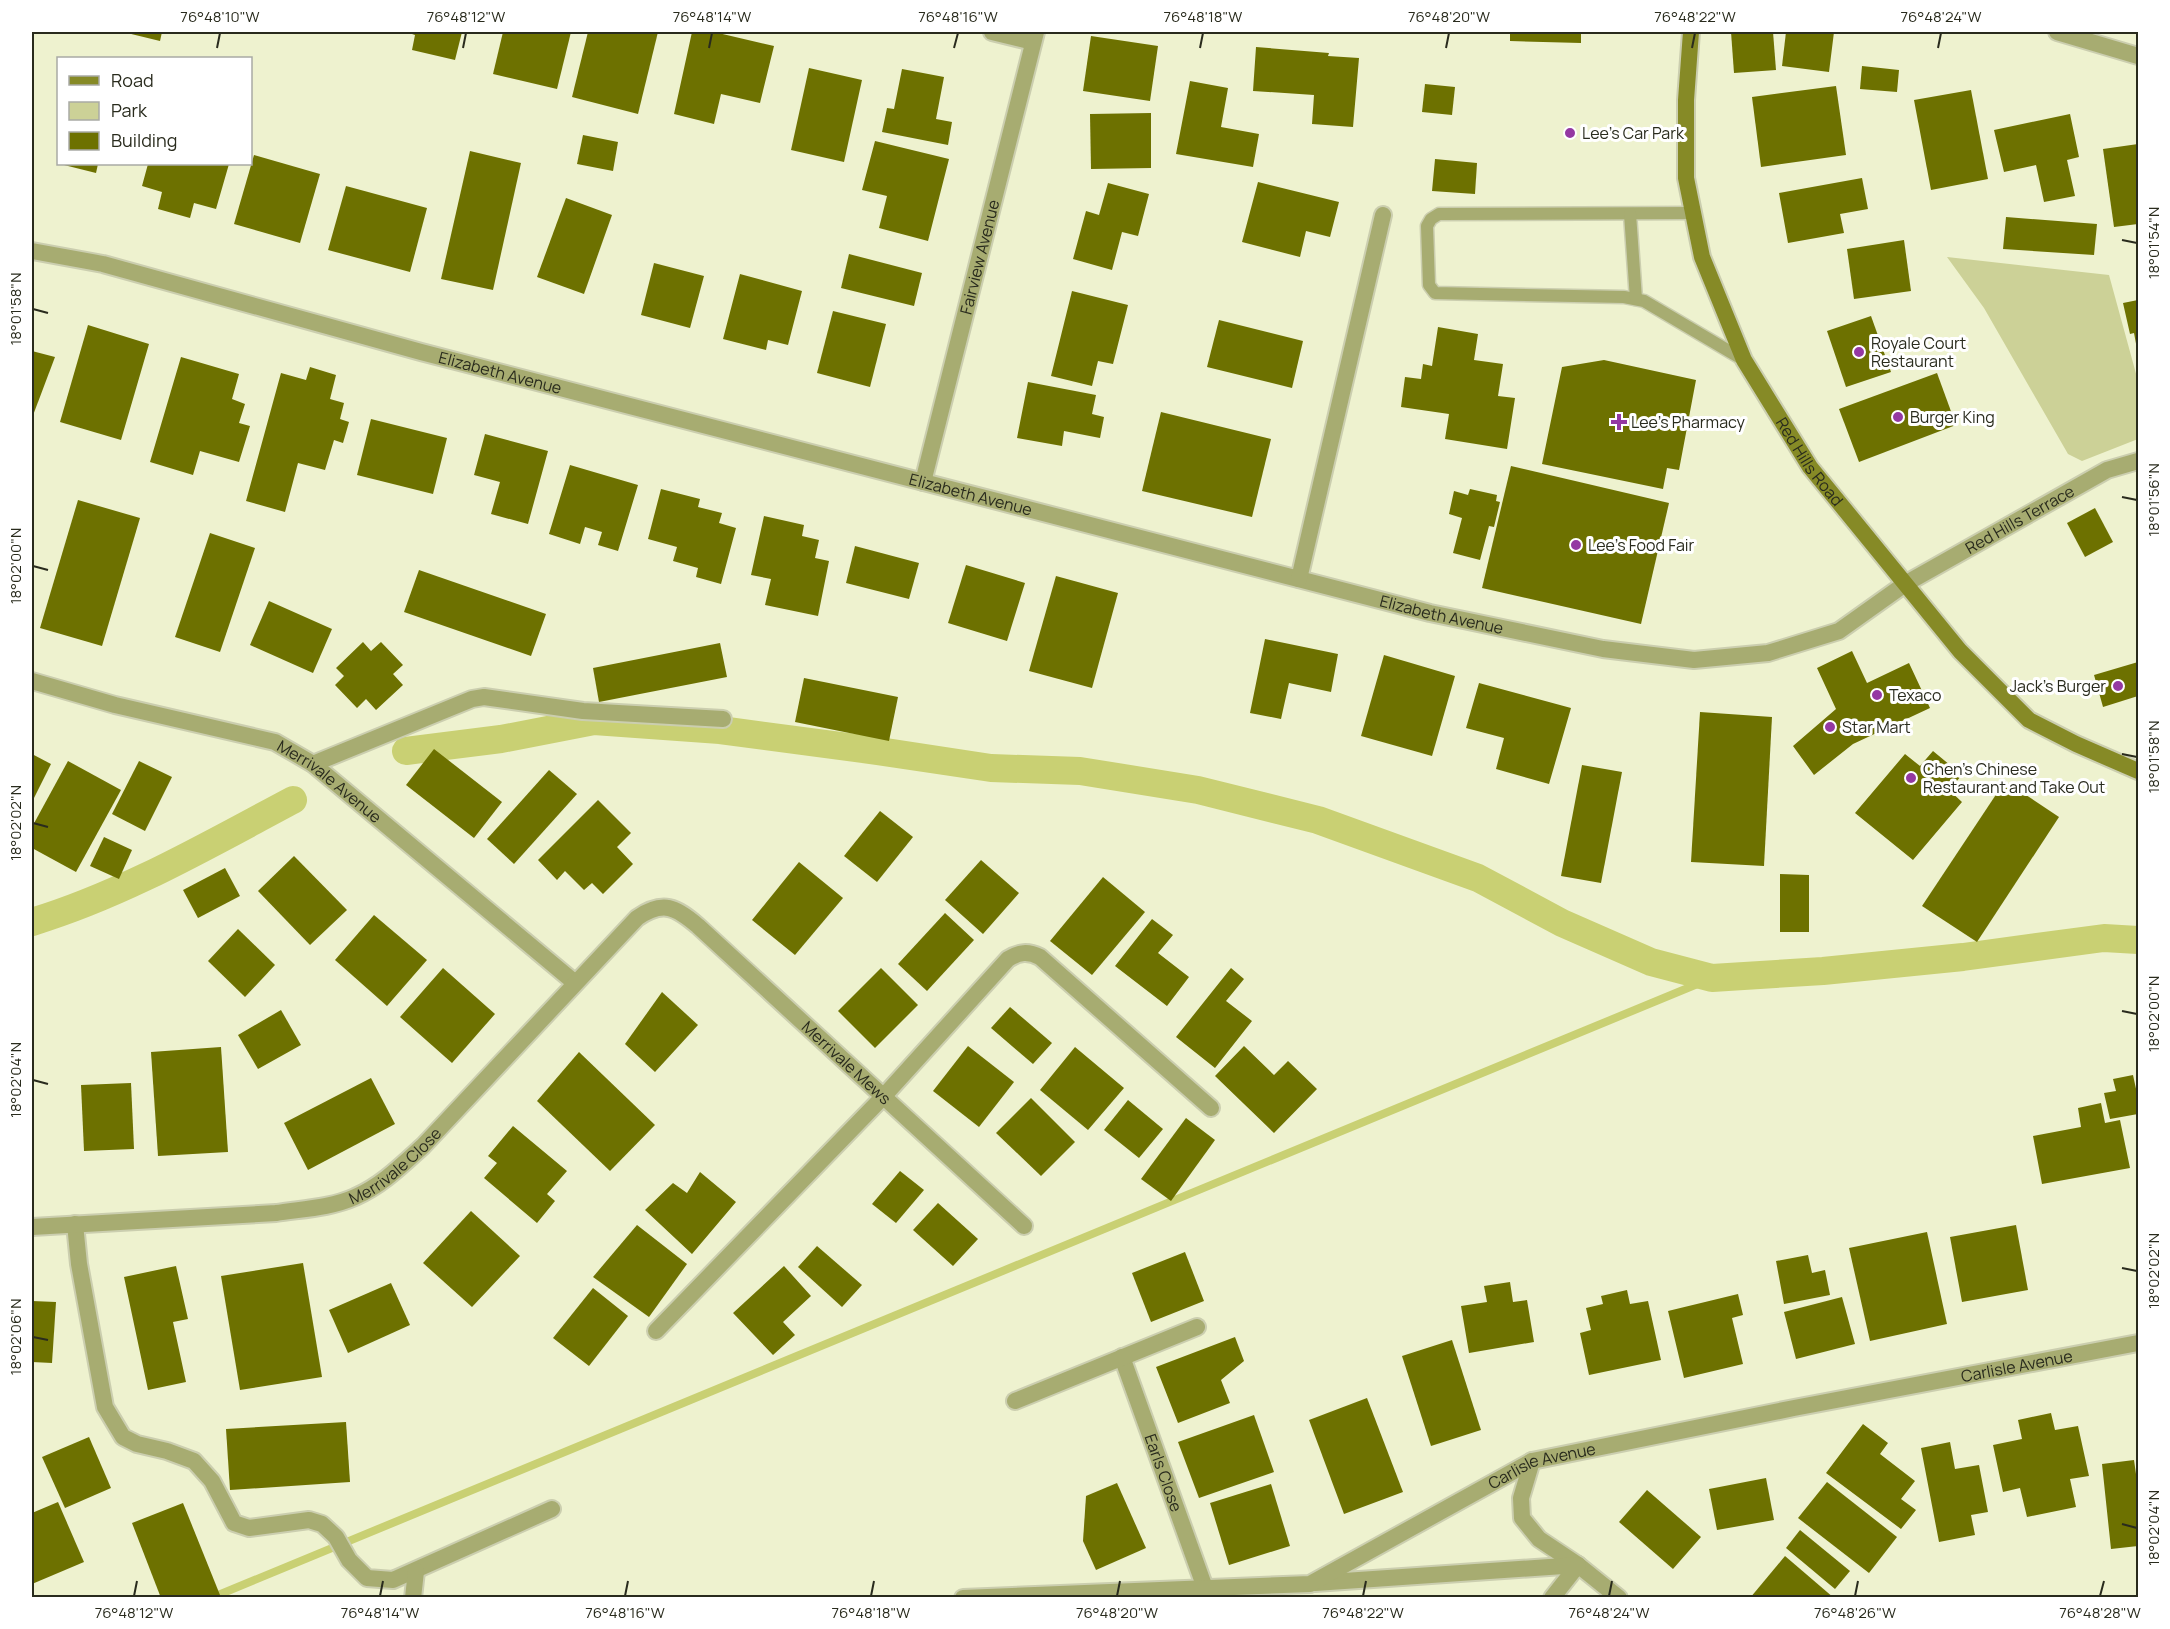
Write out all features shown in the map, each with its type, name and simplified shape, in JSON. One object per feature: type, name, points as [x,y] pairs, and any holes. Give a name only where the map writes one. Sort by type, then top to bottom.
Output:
[{"type":"main road","name":"Red Hills Road","points":[[1691,32],[1686,100],[1686,178],[1702,257],[1744,360],[1810,467],[1960,651],[2029,720],[2076,744],[2139,771]]},
{"type":"street","points":[[992,32],[1035,37]]},
{"type":"street","points":[[2057,32],[2139,56]]},
{"type":"street","name":"Fairview Avenue","points":[[923,482],[1035,37]]},
{"type":"street","points":[[1299,579],[1383,215]]},
{"type":"street","name":"Elizabeth Avenue","points":[[32,251],[103,264],[420,352],[1430,613],[1603,649],[1694,660],[1768,652],[1839,631],[1905,584]]},
{"type":"street","name":"Red Hills Terrace","points":[[1905,584],[2107,470],[2139,460]]},
{"type":"street","name":"Merrivale Avenue","points":[[32,681],[116,705],[275,742],[314,764],[574,982]]},
{"type":"street","points":[[314,764],[472,699],[484,697],[583,711],[723,719]]},
{"type":"street","name":"Merrivale Close","points":[[32,1227],[276,1213],[313,1208],[354,1197],[386,1179],[423,1146],[574,982],[637,918],[650,909],[665,907]]},
{"type":"street","name":"Merrivale Mews","points":[[665,907],[686,916],[1024,1226]]},
{"type":"street","points":[[656,1331],[883,1097],[1008,959],[1024,952],[1040,957],[1211,1108]]},
{"type":"street","points":[[75,1224],[79,1264],[105,1407],[123,1437],[137,1444],[167,1451],[194,1461],[212,1481],[234,1523],[249,1528],[309,1520],[322,1524],[336,1537],[349,1560],[367,1578],[393,1580],[552,1509]]},
{"type":"street","points":[[1015,1401],[1197,1327]]},
{"type":"street","name":"Carlisle Avenue","points":[[963,1598],[1310,1584],[1532,1461],[1794,1408],[2139,1343]]},
{"type":"street","name":"Earls Close","points":[[1122,1358],[1205,1588]]},
{"type":"street","points":[[1532,1461],[1521,1498],[1522,1518],[1539,1539],[1578,1565],[1619,1598]]},
{"type":"street","points":[[1310,1584],[1578,1565]]},
{"type":"street","points":[[1552,1598],[1578,1565]]},
{"type":"street","points":[[413,1598],[416,1571]]},
{"type":"lane","points":[[1694,213],[1439,214],[1431,219],[1427,226],[1429,285],[1436,293],[1636,299],[1644,301],[1744,360]]},
{"type":"lane","points":[[1630,214],[1636,299]]},
{"type":"green space","points":[[1947,257],[2109,275],[2138,381],[2138,439],[2082,461],[2068,454],[1984,308]]},
{"type":"building","points":[[123,32],[162,32],[160,41]]},
{"type":"building","points":[[406,32],[462,32],[455,60],[412,50],[415,35]]},
{"type":"building","points":[[503,32],[571,32],[557,89],[493,74]]},
{"type":"building","points":[[588,32],[658,32],[638,114],[572,97]]},
{"type":"building","points":[[692,32],[714,32],[774,46],[760,103],[721,94],[714,124],[674,114]]},
{"type":"building","points":[[1510,32],[1581,32],[1581,43],[1510,41]]},
{"type":"building","points":[[1731,32],[1773,32],[1776,70],[1734,73]]},
{"type":"building","points":[[1786,32],[1834,32],[1829,72],[1782,66]]},
{"type":"building","points":[[1091,36],[1158,46],[1150,101],[1083,91]]},
{"type":"building","points":[[1256,47],[1359,58],[1353,127],[1312,124],[1314,95],[1253,91]]},
{"type":"building","points":[[1862,66],[1899,70],[1897,92],[1860,89]]},
{"type":"building","points":[[809,68],[862,80],[844,162],[791,150]]},
{"type":"building","points":[[902,69],[944,77],[936,119],[952,122],[948,145],[882,132],[887,108],[894,109]]},
{"type":"building","points":[[1190,81],[1228,88],[1221,127],[1259,134],[1253,167],[1176,154]]},
{"type":"building","points":[[1425,84],[1455,87],[1452,115],[1422,112]]},
{"type":"building","points":[[1836,86],[1846,155],[1761,167],[1752,97]]},
{"type":"building","points":[[1971,90],[1988,179],[1931,190],[1914,100]]},
{"type":"building","points":[[1151,113],[1151,168],[1091,169],[1090,114]]},
{"type":"building","points":[[2070,114],[2079,157],[2067,160],[2075,196],[2044,202],[2036,165],[2004,172],[1994,130]]},
{"type":"building","points":[[583,135],[618,142],[613,171],[577,164]]},
{"type":"building","points":[[875,141],[949,159],[928,241],[879,228],[887,196],[862,190]]},
{"type":"building","points":[[2138,144],[2138,224],[2114,227],[2103,149]]},
{"type":"building","points":[[470,151],[521,163],[493,290],[441,279]]},
{"type":"building","points":[[254,155],[320,174],[300,243],[234,224]]},
{"type":"building","points":[[1435,159],[1477,163],[1475,194],[1432,191]]},
{"type":"building","points":[[64,165],[98,165],[96,173]]},
{"type":"building","points":[[148,165],[229,165],[216,209],[194,203],[190,218],[158,209],[162,192],[142,186]]},
{"type":"building","points":[[1862,178],[1868,209],[1840,214],[1844,233],[1788,243],[1779,193]]},
{"type":"building","points":[[1258,182],[1339,202],[1330,237],[1306,231],[1300,257],[1242,242]]},
{"type":"building","points":[[1108,183],[1149,194],[1138,236],[1122,232],[1112,270],[1073,259],[1086,211],[1099,215]]},
{"type":"building","points":[[346,186],[427,208],[410,272],[328,250]]},
{"type":"building","points":[[566,198],[612,215],[584,294],[537,277]]},
{"type":"building","points":[[2006,217],[2097,224],[2094,255],[2003,249]]},
{"type":"building","points":[[1904,240],[1911,291],[1854,299],[1847,249]]},
{"type":"building","points":[[849,254],[922,273],[914,306],[841,288]]},
{"type":"building","points":[[654,263],[704,276],[690,328],[641,315]]},
{"type":"building","points":[[740,274],[802,291],[788,345],[768,340],[766,350],[723,339]]},
{"type":"building","points":[[1072,291],[1128,305],[1113,364],[1098,361],[1092,386],[1051,376]]},
{"type":"building","points":[[2138,300],[2137,349],[2134,333],[2130,334],[2123,303]]},
{"type":"building","points":[[833,311],[886,324],[870,387],[817,373]]},
{"type":"building","name":"Royale Court Restaurant","points":[[1871,316],[1891,372],[1846,387],[1827,331]]},
{"type":"building","points":[[1219,320],[1303,341],[1292,388],[1207,367]]},
{"type":"building","points":[[88,325],[149,344],[121,440],[60,422]]},
{"type":"building","points":[[1438,327],[1478,334],[1474,360],[1503,364],[1498,396],[1515,398],[1507,449],[1445,439],[1449,414],[1401,407],[1405,377],[1421,379],[1423,364],[1432,366]]},
{"type":"building","points":[[32,351],[55,357],[32,418]]},
{"type":"building","points":[[181,357],[239,374],[232,399],[245,404],[239,423],[250,426],[239,462],[200,451],[193,475],[150,462]]},
{"type":"building","name":"Lee's Pharmacy","points":[[1604,360],[1696,380],[1679,470],[1667,468],[1663,489],[1542,464],[1562,367]]},
{"type":"building","points":[[310,367],[336,375],[330,399],[344,403],[340,419],[349,422],[343,443],[334,440],[325,470],[298,463],[285,512],[246,501],[281,373],[306,380]]},
{"type":"building","name":"Burger King","points":[[1937,373],[1956,425],[1859,462],[1839,409]]},
{"type":"building","points":[[1028,382],[1096,395],[1092,414],[1104,417],[1100,438],[1064,431],[1062,446],[1017,438]]},
{"type":"building","points":[[1161,412],[1271,439],[1252,517],[1142,491]]},
{"type":"building","points":[[371,419],[447,438],[433,494],[357,475]]},
{"type":"building","points":[[485,434],[548,451],[528,524],[491,514],[500,482],[474,475]]},
{"type":"building","points":[[570,465],[638,485],[618,551],[598,545],[602,532],[585,527],[580,544],[549,534]]},
{"type":"building","name":"Lee's Food Fair","points":[[1511,466],[1669,503],[1641,624],[1482,588]]},
{"type":"building","points":[[661,489],[700,499],[698,507],[722,513],[719,523],[736,528],[721,584],[696,577],[698,568],[673,561],[677,547],[648,539]]},
{"type":"building","points":[[1470,489],[1497,495],[1496,501],[1500,502],[1494,527],[1489,526],[1480,560],[1453,553],[1462,518],[1449,514],[1454,491],[1468,495]]},
{"type":"building","points":[[78,500],[140,518],[102,646],[40,628]]},
{"type":"building","points":[[2095,508],[2113,542],[2085,557],[2067,523]]},
{"type":"building","points":[[764,516],[804,525],[802,536],[819,540],[815,558],[829,561],[818,616],[765,605],[771,579],[751,575]]},
{"type":"building","points":[[210,533],[255,548],[220,652],[175,637]]},
{"type":"building","points":[[855,546],[919,563],[909,599],[846,583]]},
{"type":"building","points":[[966,565],[1025,583],[1007,641],[948,623]]},
{"type":"building","points":[[419,570],[546,614],[531,656],[404,612]]},
{"type":"building","points":[[1056,576],[1118,593],[1092,688],[1029,671]]},
{"type":"building","points":[[269,601],[332,629],[313,673],[250,645]]},
{"type":"building","points":[[1265,639],[1338,654],[1331,692],[1289,683],[1281,719],[1250,713]]},
{"type":"building","points":[[363,642],[371,651],[381,642],[403,665],[393,674],[403,685],[376,710],[366,699],[357,708],[335,685],[344,676],[336,668]]},
{"type":"building","points":[[720,643],[727,677],[599,702],[593,668]]},
{"type":"building","name":"Texaco","points":[[1852,651],[1867,683],[1909,663],[1930,708],[1853,744],[1814,775],[1793,746],[1836,709],[1817,668]]},
{"type":"building","points":[[1384,655],[1455,676],[1432,756],[1361,736]]},
{"type":"building","name":"Jack's Burger","points":[[2138,662],[2138,696],[2103,707],[2094,675]]},
{"type":"building","points":[[804,678],[898,697],[889,741],[795,722]]},
{"type":"building","points":[[1479,683],[1571,708],[1549,784],[1496,769],[1504,738],[1466,728]]},
{"type":"building","points":[[1700,712],[1772,717],[1764,866],[1691,862]]},
{"type":"building","points":[[434,749],[502,802],[474,838],[406,785]]},
{"type":"building","points":[[1933,751],[1962,775],[1949,790],[1962,802],[1913,860],[1855,813],[1905,754],[1920,766]]},
{"type":"building","points":[[32,754],[51,764],[32,802]]},
{"type":"building","points":[[68,761],[121,790],[76,872],[32,848],[32,827]]},
{"type":"building","points":[[139,761],[172,777],[145,831],[112,814]]},
{"type":"building","points":[[1582,765],[1622,772],[1601,883],[1561,876]]},
{"type":"building","points":[[549,770],[577,794],[514,864],[487,839]]},
{"type":"building","points":[[2005,781],[2059,817],[1977,942],[1922,906]]},
{"type":"building","points":[[598,800],[631,833],[617,847],[633,864],[603,894],[592,883],[584,890],[565,871],[557,880],[538,860]]},
{"type":"building","points":[[880,811],[913,837],[877,882],[844,856]]},
{"type":"building","points":[[104,837],[132,850],[119,879],[90,866]]},
{"type":"building","points":[[294,856],[347,910],[310,945],[258,891]]},
{"type":"building","points":[[981,860],[1019,893],[983,934],[945,900]]},
{"type":"building","points":[[799,862],[843,898],[795,955],[752,920]]},
{"type":"building","points":[[225,868],[240,896],[198,918],[183,890]]},
{"type":"building","points":[[1780,874],[1809,875],[1809,932],[1780,932]]},
{"type":"building","points":[[1103,877],[1145,912],[1092,975],[1050,941]]},
{"type":"building","points":[[945,913],[974,940],[927,991],[898,964]]},
{"type":"building","points":[[374,915],[427,960],[387,1006],[335,960]]},
{"type":"building","points":[[1152,919],[1173,935],[1158,953],[1189,977],[1167,1006],[1115,966]]},
{"type":"building","points":[[238,929],[275,965],[245,997],[208,961]]},
{"type":"building","points":[[443,968],[495,1014],[452,1063],[400,1017]]},
{"type":"building","points":[[881,968],[918,1005],[875,1048],[838,1011]]},
{"type":"building","points":[[1231,968],[1244,979],[1226,1001],[1252,1021],[1215,1068],[1176,1037]]},
{"type":"building","points":[[662,992],[698,1025],[655,1072],[625,1044]]},
{"type":"building","points":[[1010,1007],[1052,1043],[1033,1064],[991,1028]]},
{"type":"building","points":[[281,1010],[301,1045],[258,1069],[238,1035]]},
{"type":"building","points":[[968,1046],[1014,1082],[979,1127],[933,1091]]},
{"type":"building","points":[[1244,1046],[1274,1075],[1288,1061],[1317,1089],[1274,1133],[1215,1076]]},
{"type":"building","points":[[221,1047],[228,1152],[158,1156],[151,1052]]},
{"type":"building","points":[[1075,1047],[1124,1088],[1088,1130],[1040,1090]]},
{"type":"building","points":[[579,1052],[655,1125],[610,1171],[537,1101]]},
{"type":"building","points":[[2133,1075],[2138,1098],[2138,1114],[2110,1119],[2104,1093],[2116,1091],[2113,1079]]},
{"type":"building","points":[[371,1078],[395,1124],[308,1170],[284,1123]]},
{"type":"building","points":[[131,1083],[134,1149],[84,1151],[81,1085]]},
{"type":"building","points":[[1031,1098],[1075,1142],[1041,1176],[996,1133]]},
{"type":"building","points":[[1128,1100],[1163,1129],[1139,1158],[1104,1130]]},
{"type":"building","points":[[2101,1103],[2105,1123],[2120,1120],[2130,1168],[2042,1184],[2033,1136],[2081,1127],[2078,1108]]},
{"type":"building","points":[[1186,1118],[1215,1140],[1171,1201],[1141,1179]]},
{"type":"building","points":[[513,1126],[567,1171],[547,1194],[555,1201],[537,1223],[484,1178],[497,1163],[488,1156]]},
{"type":"building","points":[[900,1171],[924,1190],[896,1223],[872,1204]]},
{"type":"building","points":[[700,1172],[736,1202],[692,1254],[645,1210],[673,1183],[687,1193]]},
{"type":"building","points":[[938,1203],[978,1239],[953,1266],[913,1230]]},
{"type":"building","points":[[471,1211],[520,1256],[472,1307],[423,1263]]},
{"type":"building","points":[[637,1225],[687,1264],[649,1317],[593,1277]]},
{"type":"building","points":[[2016,1225],[2028,1290],[1962,1302],[1950,1237]]},
{"type":"building","points":[[1927,1232],[1947,1324],[1870,1341],[1849,1248]]},
{"type":"building","points":[[817,1246],[862,1285],[842,1307],[798,1267]]},
{"type":"building","points":[[1185,1252],[1204,1301],[1151,1322],[1132,1273]]},
{"type":"building","points":[[1808,1255],[1812,1273],[1825,1270],[1830,1295],[1784,1304],[1776,1261]]},
{"type":"building","points":[[303,1263],[322,1377],[240,1390],[221,1276]]},
{"type":"building","points":[[176,1266],[188,1319],[173,1322],[186,1382],[148,1390],[124,1277]]},
{"type":"building","points":[[784,1266],[811,1296],[783,1322],[795,1335],[773,1355],[733,1313]]},
{"type":"building","points":[[1510,1282],[1513,1302],[1527,1300],[1534,1342],[1469,1353],[1461,1306],[1487,1302],[1484,1286]]},
{"type":"building","points":[[391,1283],[410,1325],[348,1353],[329,1310]]},
{"type":"building","points":[[593,1288],[628,1316],[589,1366],[553,1338]]},
{"type":"building","points":[[1627,1290],[1630,1304],[1648,1301],[1661,1360],[1589,1375],[1580,1333],[1591,1330],[1586,1308],[1603,1304],[1601,1296]]},
{"type":"building","points":[[1738,1294],[1743,1315],[1732,1318],[1743,1364],[1684,1378],[1668,1311]]},
{"type":"building","points":[[1842,1297],[1855,1344],[1796,1359],[1784,1312]]},
{"type":"building","points":[[32,1301],[56,1302],[52,1363],[32,1362]]},
{"type":"building","points":[[1235,1337],[1244,1361],[1221,1380],[1230,1403],[1178,1423],[1156,1367]]},
{"type":"building","points":[[1452,1340],[1481,1430],[1431,1446],[1402,1356]]},
{"type":"building","points":[[1367,1398],[1403,1492],[1344,1514],[1309,1420]]},
{"type":"building","points":[[2051,1413],[2055,1430],[2078,1426],[2089,1476],[2070,1479],[2076,1507],[2027,1517],[2020,1488],[2003,1492],[1993,1445],[2022,1439],[2018,1420]]},
{"type":"building","points":[[1254,1415],[1274,1472],[1199,1498],[1178,1442]]},
{"type":"building","points":[[346,1422],[350,1482],[230,1490],[226,1429]]},
{"type":"building","points":[[1863,1424],[1888,1443],[1880,1454],[1915,1481],[1901,1499],[1916,1510],[1901,1529],[1826,1473]]},
{"type":"building","points":[[89,1437],[111,1488],[65,1508],[42,1457]]},
{"type":"building","points":[[1950,1442],[1955,1469],[1979,1465],[1988,1512],[1971,1515],[1975,1535],[1939,1542],[1921,1448]]},
{"type":"building","points":[[2134,1460],[2138,1480],[2138,1546],[2111,1549],[2102,1464]]},
{"type":"building","points":[[1766,1478],[1774,1520],[1717,1530],[1709,1489]]},
{"type":"building","points":[[1827,1482],[1897,1537],[1869,1573],[1798,1518]]},
{"type":"building","points":[[1117,1483],[1146,1548],[1096,1570],[1083,1541],[1086,1496]]},
{"type":"building","points":[[1271,1484],[1290,1546],[1229,1565],[1210,1503]]},
{"type":"building","points":[[1647,1490],[1701,1537],[1673,1569],[1619,1522]]},
{"type":"building","points":[[58,1502],[84,1562],[32,1584],[32,1513]]},
{"type":"building","points":[[183,1503],[220,1595],[214,1598],[161,1598],[132,1523]]},
{"type":"building","points":[[1800,1530],[1850,1571],[1835,1589],[1786,1548]]},
{"type":"building","points":[[1785,1556],[1834,1598],[1750,1598]]},
{"type":"waterway","points":[[406,751],[501,739],[594,721],[720,730],[991,768],[1080,771],[1198,790],[1318,820],[1478,878],[1562,923],[1651,962],[1712,978],[1823,971],[1963,957],[2104,938],[2138,940]]},
{"type":"waterway","points":[[32,922],[66,911],[133,883],[293,800]]},
{"type":"waterway","points":[[211,1598],[1712,978]]},
{"type":"place","name":"Lee's Car Park","points":[[1570,133]]},
{"type":"place","name":"Royale Court Restaurant","points":[[1859,352]]},
{"type":"place","name":"Burger King","points":[[1898,417]]},
{"type":"place","name":"Lee's Pharmacy","points":[[1619,422]]},
{"type":"place","name":"Lee's Food Fair","points":[[1576,545]]},
{"type":"place","name":"Jack's Burger","points":[[2118,686]]},
{"type":"place","name":"Texaco","points":[[1877,695]]},
{"type":"place","name":"Star Mart","points":[[1830,727]]},
{"type":"place","name":"Chen's Chinese Restaurant and Take Out","points":[[1911,778]]}]
